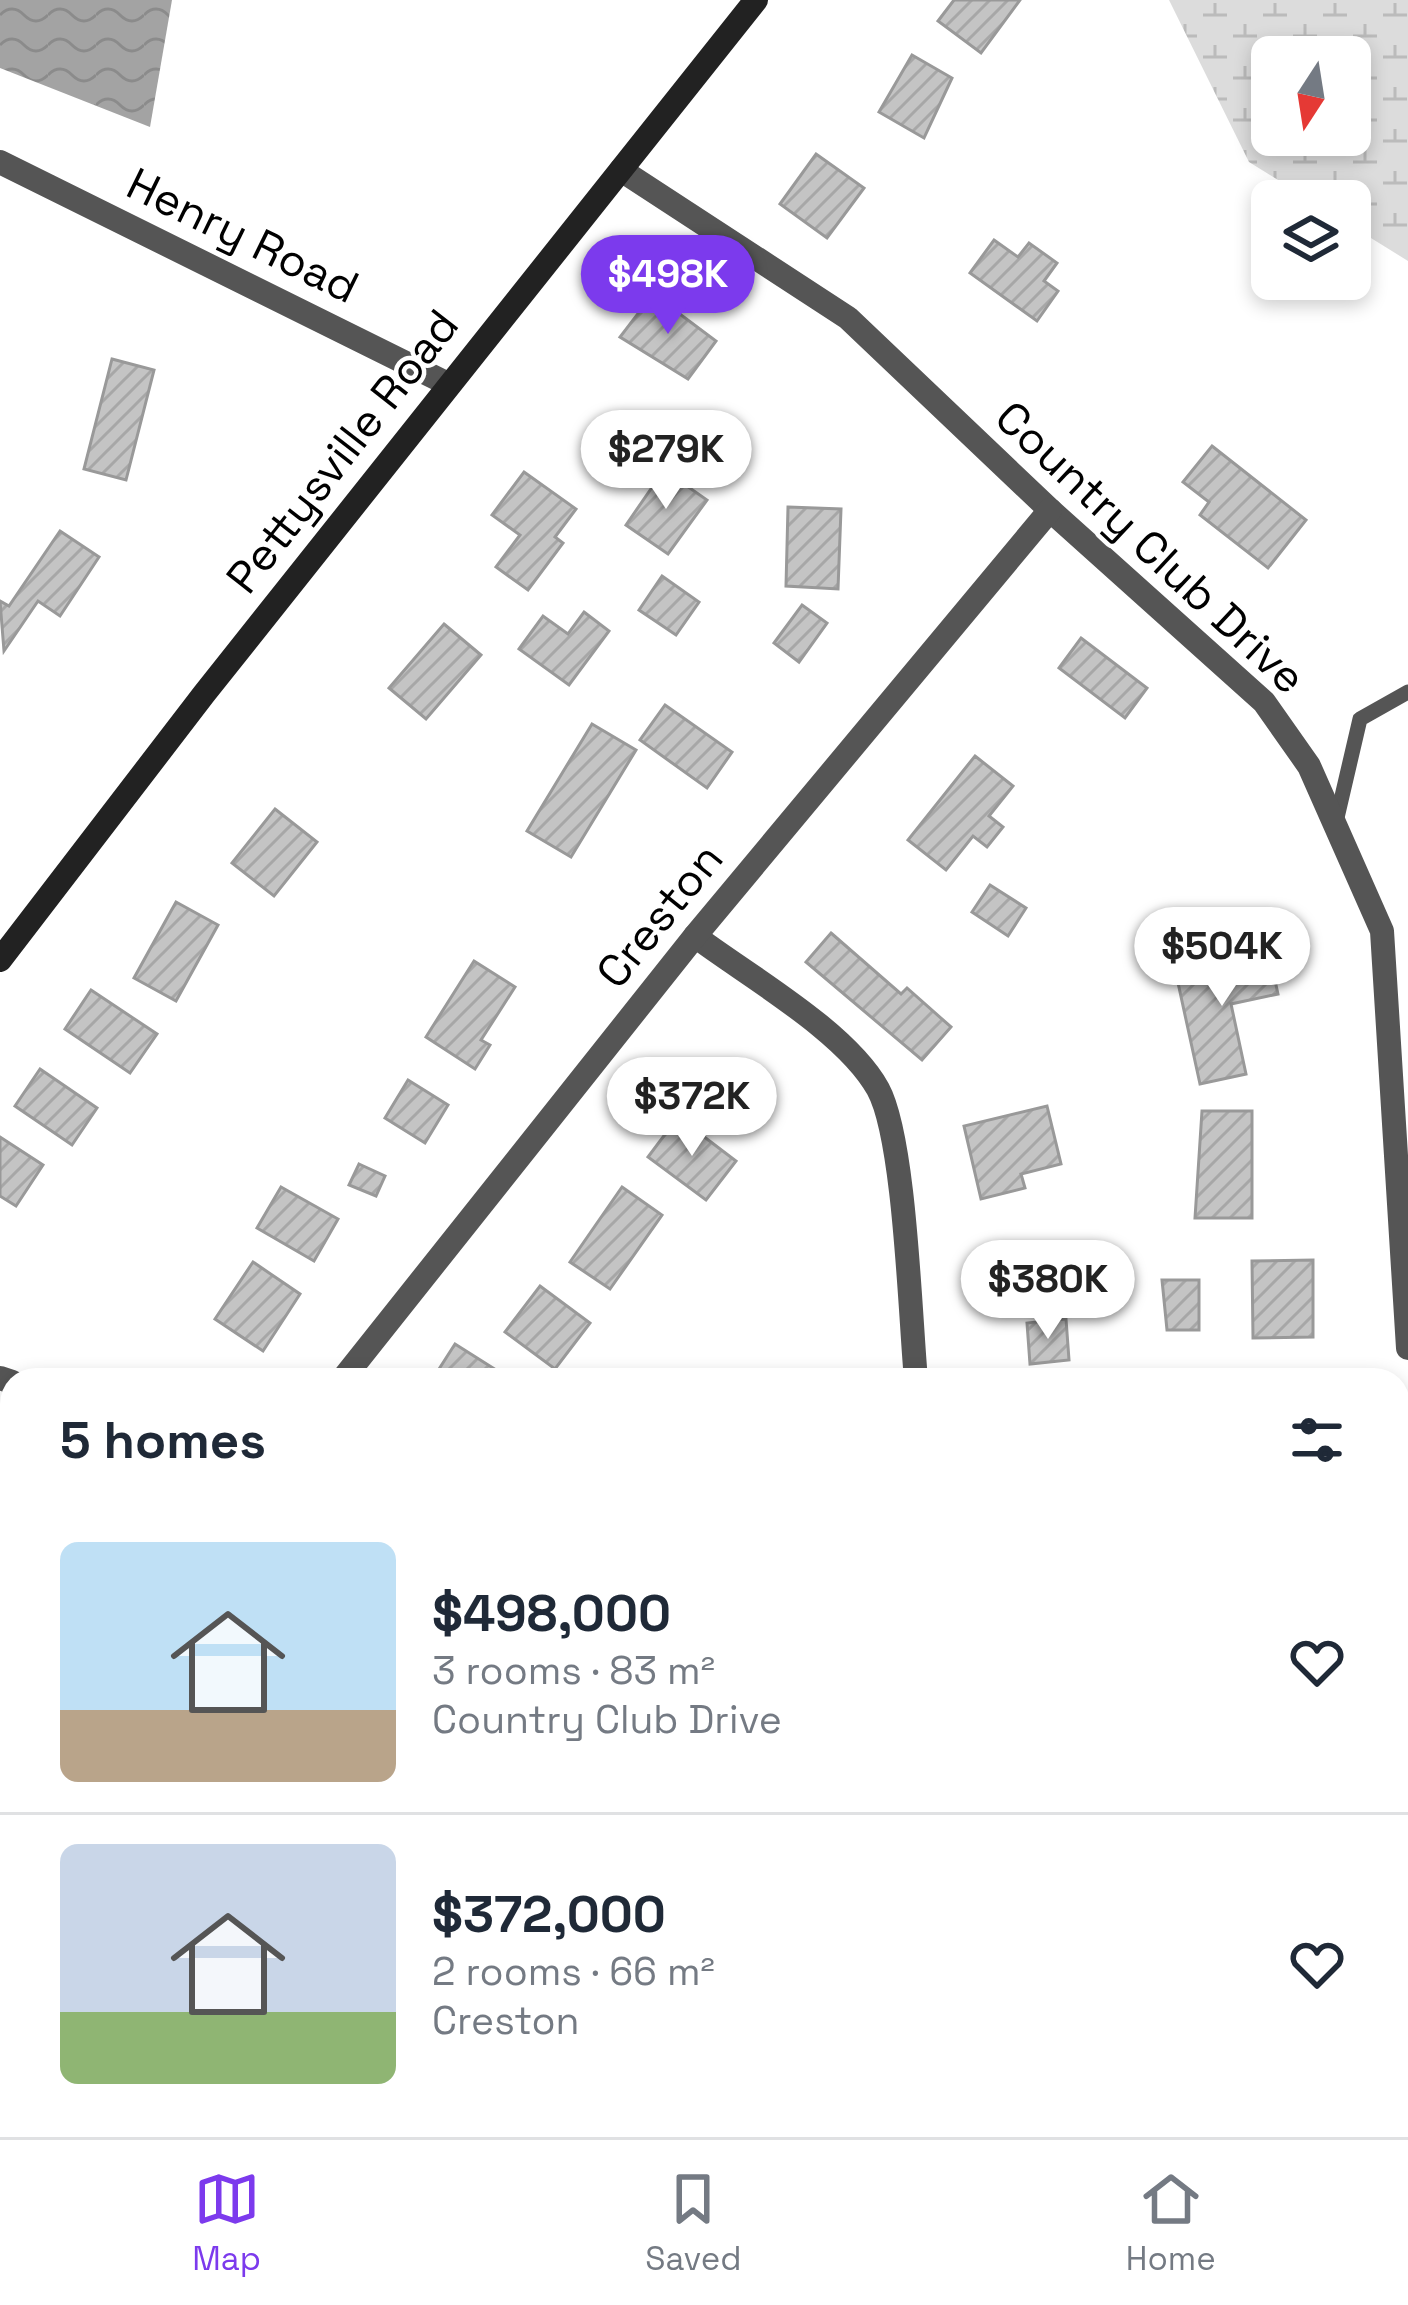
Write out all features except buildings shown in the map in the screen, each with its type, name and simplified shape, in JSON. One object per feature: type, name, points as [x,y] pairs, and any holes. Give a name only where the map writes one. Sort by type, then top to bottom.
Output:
[{"type":"main road","name":"Pettysville Road","points":[[0,960],[448,384],[757,0]]},
{"type":"street","name":"Henry Road","points":[[0,162],[448,384]]},
{"type":"street","name":"Country Club Drive","points":[[621,170],[848,318],[1049,510],[1264,702],[1309,766],[1382,932],[1408,1348]]},
{"type":"street","name":"Creston","points":[[352,1368],[695,936],[1049,510]]},
{"type":"street","points":[[695,936],[848,1051],[878,1090],[892,1133],[915,1368]]},
{"type":"lane","points":[[1335,825],[1360,719],[1408,692]]},
{"type":"green space","points":[[1169,0],[1408,0],[1408,261],[1371,238],[1371,180],[1278,180],[1249,162]]},
{"type":"water","points":[[0,0],[172,0],[150,127],[0,68]]}]
